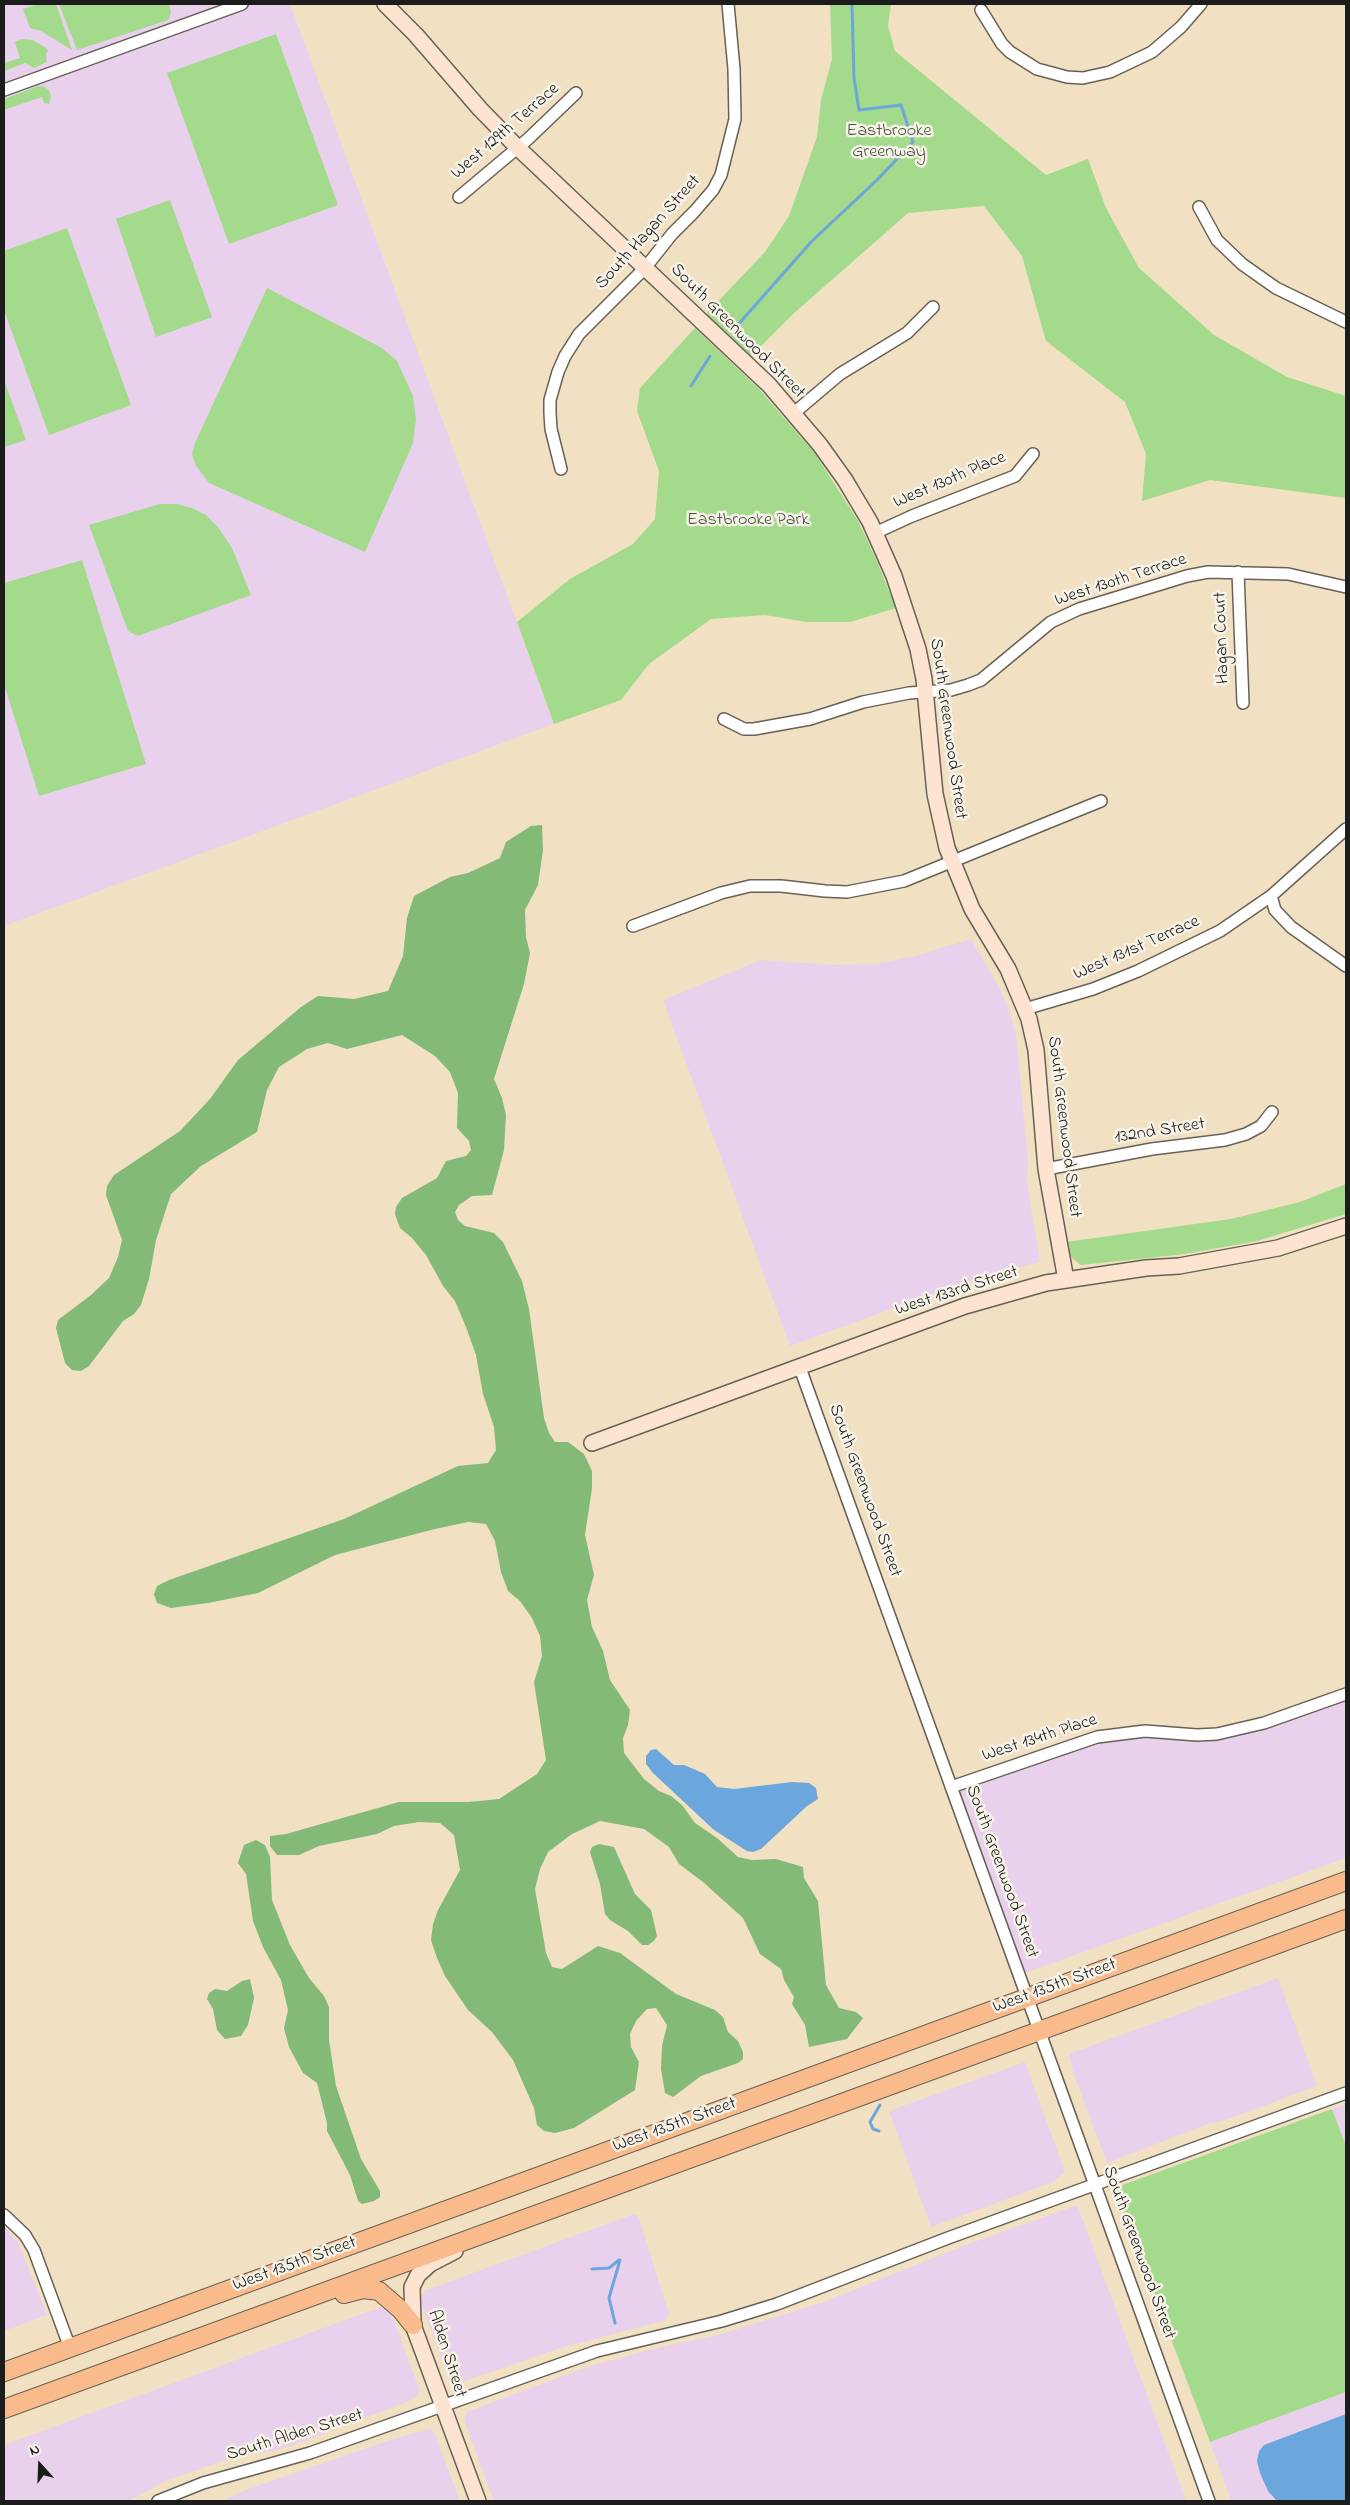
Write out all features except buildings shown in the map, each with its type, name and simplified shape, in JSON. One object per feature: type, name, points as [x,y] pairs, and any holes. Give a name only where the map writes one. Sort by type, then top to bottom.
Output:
[{"type":"main road","name":"West 135th Street","points":[[4,2372],[1346,1881]]},
{"type":"main road","name":"West 135th Street","points":[[4,2409],[1346,1919]]},
{"type":"main road","points":[[164,2350],[172,2356],[354,2290],[363,2289],[379,2291],[386,2296],[402,2310],[413,2325]]},
{"type":"street","points":[[4,90],[242,4]]},
{"type":"street","name":"South Greenwood Street","points":[[385,4],[416,35],[480,109],[517,147],[745,361],[794,413],[845,480],[875,534],[888,562],[911,623],[918,649],[926,692],[935,794],[951,862],[972,909],[1008,969],[1025,1009],[1036,1050],[1046,1169],[1066,1280]]},
{"type":"street","name":"South Hagan Street","points":[[561,469],[551,430],[550,412],[550,400],[558,372],[579,334],[645,268],[713,190],[726,158],[735,119],[735,94],[728,4]]},
{"type":"street","points":[[981,10],[1002,44],[1010,52],[1036,69],[1067,77],[1083,78],[1110,72],[1152,52],[1181,27],[1201,4]]},
{"type":"street","name":"West 129th Terrace","points":[[458,197],[517,147],[576,93]]},
{"type":"street","points":[[1199,208],[1217,240],[1242,264],[1276,288],[1346,322]]},
{"type":"street","points":[[794,413],[840,374],[907,333],[932,306]]},
{"type":"street","name":"West 130th Place","points":[[875,534],[912,516],[1015,476],[1033,454]]},
{"type":"street","name":"West 130th Terrace","points":[[724,720],[744,729],[762,728],[810,719],[863,702],[909,693],[952,690],[980,680],[1051,622],[1079,609],[1168,580],[1208,572],[1238,572],[1288,574],[1346,586]]},
{"type":"street","name":"Hagan Court","points":[[1238,572],[1243,702]]},
{"type":"street","points":[[633,926],[721,894],[750,886],[781,886],[825,891],[864,889],[904,881],[1101,801]]},
{"type":"street","name":"West 131st Terrace","points":[[1025,1009],[1093,989],[1164,960],[1220,931],[1271,896],[1346,829]]},
{"type":"street","points":[[1271,896],[1275,910],[1291,927],[1346,966]]},
{"type":"street","name":"132nd Street","points":[[1046,1169],[1152,1149],[1225,1140],[1246,1134],[1261,1126],[1272,1112]]},
{"type":"street","name":"West 133rd Street","points":[[592,1443],[965,1306],[1046,1283],[1146,1268],[1179,1266],[1278,1248],[1346,1226]]},
{"type":"street","name":"South Greenwood Street","points":[[800,1368],[1209,2501]]},
{"type":"street","name":"West 134th Place","points":[[951,1787],[1097,1737],[1145,1731],[1196,1735],[1217,1734],[1264,1723],[1346,1694]]},
{"type":"street","name":"South Alden Street","points":[[158,2501],[202,2483],[310,2453],[597,2351],[724,2320],[777,2304],[1093,2184],[1346,2093]]},
{"type":"street","points":[[4,2215],[25,2235],[34,2250],[70,2348]]},
{"type":"street","name":"Alden Street","points":[[466,2240],[457,2250],[430,2264],[418,2275],[412,2287],[413,2325],[478,2501]]},
{"type":"shaded area","points":[[4,4],[290,4],[554,724],[4,926]]},
{"type":"shaded area","points":[[971,939],[999,987],[1009,1010],[1016,1036],[1028,1161],[1027,1184],[1040,1262],[959,1284],[790,1346],[663,1000],[761,960],[835,965],[876,964],[915,956]]},
{"type":"shaded area","points":[[1346,1694],[1346,1858],[1019,1975],[951,1787],[1097,1737],[1217,1734]]},
{"type":"shaded area","points":[[1278,1978],[1317,2086],[1220,2122],[1210,2123],[1107,2163],[1074,2075],[1069,2054]]},
{"type":"shaded area","points":[[1025,2062],[1065,2172],[1053,2182],[931,2227],[889,2111]]},
{"type":"shaded area","points":[[1346,2105],[1346,2146],[1332,2109]]},
{"type":"shaded area","points":[[1075,2206],[1078,2207],[1186,2501],[494,2501],[464,2420],[467,2412],[590,2366],[653,2349],[718,2335],[824,2302],[963,2246]]},
{"type":"shaded area","points":[[634,2214],[638,2215],[669,2314],[666,2320],[561,2348],[464,2381],[452,2372],[447,2373],[421,2303],[424,2291]]},
{"type":"shaded area","points":[[4,2227],[18,2242],[47,2315],[4,2331]]},
{"type":"shaded area","points":[[381,2307],[392,2315],[420,2391],[415,2398],[296,2444],[273,2451],[234,2457],[168,2480],[129,2501],[4,2501],[4,2445]]},
{"type":"shaded area","points":[[1346,2392],[1346,2501],[1231,2501],[1210,2442]]},
{"type":"shaded area","points":[[430,2429],[435,2434],[460,2501],[222,2501],[246,2490],[393,2439]]},
{"type":"green space","points":[[38,4],[56,4],[72,50],[41,31],[30,28],[23,9]]},
{"type":"green space","points":[[59,4],[169,4],[171,13],[168,20],[77,50]]},
{"type":"green space","name":"Eastbrooke Greenway","points":[[830,4],[891,4],[888,26],[895,51],[1046,175],[1088,159],[1106,208],[1139,268],[1214,335],[1287,377],[1346,396],[1346,498],[1210,480],[1142,501],[1146,454],[1125,402],[1046,341],[1022,256],[984,206],[908,213],[793,314],[751,356],[706,314],[765,252],[789,216],[817,137],[821,100],[832,59]]},
{"type":"green space","points":[[276,34],[338,205],[229,244],[167,73]]},
{"type":"green space","points":[[22,39],[33,40],[46,48],[48,51],[46,53],[47,62],[34,68],[25,63],[4,71],[4,63],[20,58],[15,42]]},
{"type":"green space","points":[[38,86],[49,90],[51,96],[49,104],[44,103],[42,97],[4,110],[4,99]]},
{"type":"green space","points":[[170,200],[212,317],[156,337],[116,219]]},
{"type":"green space","points":[[67,228],[131,405],[49,435],[4,310],[4,251]]},
{"type":"green space","points":[[267,288],[382,348],[397,361],[413,396],[416,419],[413,443],[365,552],[209,483],[195,464],[192,454],[195,443]]},
{"type":"green space","name":"Eastbrooke Park","points":[[695,328],[758,388],[814,452],[858,521],[896,608],[850,622],[807,622],[765,615],[711,619],[649,664],[621,700],[554,724],[517,622],[570,579],[633,544],[655,519],[659,471],[637,411],[640,388]]},
{"type":"green space","points":[[4,380],[26,440],[4,447]]},
{"type":"green space","points":[[160,504],[177,504],[192,508],[206,515],[218,527],[232,548],[251,595],[138,636],[128,631],[89,525]]},
{"type":"green space","points":[[82,560],[146,764],[39,796],[4,684],[4,583]]},
{"type":"green space","points":[[542,825],[543,850],[538,885],[525,910],[526,937],[530,953],[524,984],[494,1079],[502,1098],[506,1115],[504,1150],[492,1195],[472,1196],[459,1205],[455,1212],[458,1220],[465,1226],[494,1233],[503,1242],[522,1281],[529,1309],[544,1418],[549,1433],[555,1442],[568,1442],[584,1454],[592,1471],[592,1488],[585,1535],[594,1575],[587,1600],[592,1627],[603,1651],[610,1680],[630,1710],[628,1725],[623,1738],[624,1753],[644,1779],[682,1805],[695,1823],[717,1838],[738,1857],[752,1860],[776,1859],[803,1867],[804,1878],[818,1901],[826,1985],[839,2008],[856,2012],[863,2018],[847,2039],[809,2047],[805,2025],[792,2004],[794,1997],[784,1980],[781,1969],[760,1954],[743,1918],[703,1882],[679,1864],[669,1847],[644,1829],[600,1821],[572,1834],[548,1852],[540,1869],[535,1889],[546,1953],[552,1967],[562,1969],[598,1946],[620,1953],[676,1994],[715,2010],[723,2017],[728,2032],[738,2041],[743,2052],[743,2059],[738,2063],[701,2076],[673,2097],[665,2093],[661,2069],[662,2046],[667,2025],[656,2008],[647,2009],[636,2021],[630,2034],[631,2047],[639,2062],[635,2090],[574,2128],[555,2133],[544,2131],[537,2125],[534,2108],[513,2060],[492,2032],[468,2010],[445,1976],[437,1958],[431,1940],[433,1924],[438,1910],[460,1870],[454,1835],[440,1823],[419,1822],[394,1826],[377,1834],[319,1846],[299,1855],[277,1855],[270,1846],[270,1836],[286,1834],[399,1802],[468,1802],[499,1799],[537,1774],[546,1760],[534,1682],[542,1656],[540,1636],[532,1618],[520,1601],[508,1591],[501,1572],[495,1541],[486,1524],[468,1522],[335,1555],[258,1593],[171,1608],[157,1603],[154,1594],[157,1586],[169,1580],[344,1519],[458,1466],[488,1463],[496,1450],[494,1427],[483,1394],[476,1355],[455,1301],[443,1286],[426,1255],[412,1238],[400,1228],[395,1214],[396,1207],[402,1198],[437,1178],[446,1161],[466,1156],[471,1150],[469,1141],[457,1128],[458,1093],[450,1072],[435,1056],[402,1035],[347,1049],[328,1043],[307,1049],[279,1067],[267,1090],[257,1132],[201,1166],[171,1194],[156,1240],[149,1279],[141,1305],[134,1314],[123,1321],[89,1366],[81,1371],[72,1370],[65,1363],[56,1328],[58,1320],[91,1295],[109,1278],[118,1257],[122,1240],[106,1195],[107,1186],[114,1175],[180,1131],[210,1099],[238,1060],[301,1007],[318,996],[354,999],[388,991],[403,956],[407,918],[414,896],[450,877],[468,873],[500,858],[506,842],[531,826]]},
{"type":"green space","points":[[1346,1184],[1346,1214],[1257,1241],[1185,1254],[1081,1265],[1071,1257],[1066,1242],[1231,1219],[1300,1202]]},
{"type":"green space","points":[[256,1840],[265,1845],[270,1857],[272,1900],[290,1945],[309,1978],[324,1996],[329,2007],[329,2040],[336,2086],[361,2159],[380,2191],[380,2197],[374,2201],[362,2204],[358,2201],[350,2175],[327,2131],[327,2123],[317,2083],[303,2073],[289,2047],[284,2028],[288,2010],[281,1980],[263,1947],[253,1921],[246,1874],[238,1863],[244,1845]]},
{"type":"green space","points":[[599,1844],[614,1847],[635,1894],[651,1910],[657,1936],[648,1945],[642,1945],[628,1931],[610,1920],[605,1914],[600,1884],[590,1852],[592,1847]]},
{"type":"green space","points":[[250,1979],[254,1998],[248,2025],[241,2036],[225,2039],[217,2030],[213,2009],[207,1999],[209,1993],[215,1989],[227,1991],[242,1981]]},
{"type":"green space","points":[[1332,2109],[1346,2146],[1346,2392],[1210,2442],[1114,2188]]},
{"type":"water","points":[[656,1749],[674,1765],[684,1765],[705,1774],[717,1787],[734,1789],[792,1782],[809,1783],[816,1788],[818,1799],[807,1806],[761,1849],[753,1852],[747,1851],[714,1830],[653,1773],[646,1764],[646,1756],[651,1750]]},
{"type":"water","points":[[1346,2414],[1346,2501],[1277,2501],[1268,2491],[1260,2473],[1257,2461],[1259,2451],[1264,2445]]},
{"type":"waterway","points":[[736,327],[812,241],[877,180],[913,142],[901,105],[859,110],[854,78],[852,4]]},
{"type":"waterway","points":[[691,386],[710,356]]},
{"type":"waterway","points":[[879,2131],[873,2129],[870,2122],[880,2105]]},
{"type":"waterway","points":[[592,2269],[609,2268],[619,2260]]},
{"type":"waterway","points":[[615,2323],[609,2298],[620,2260]]}]
